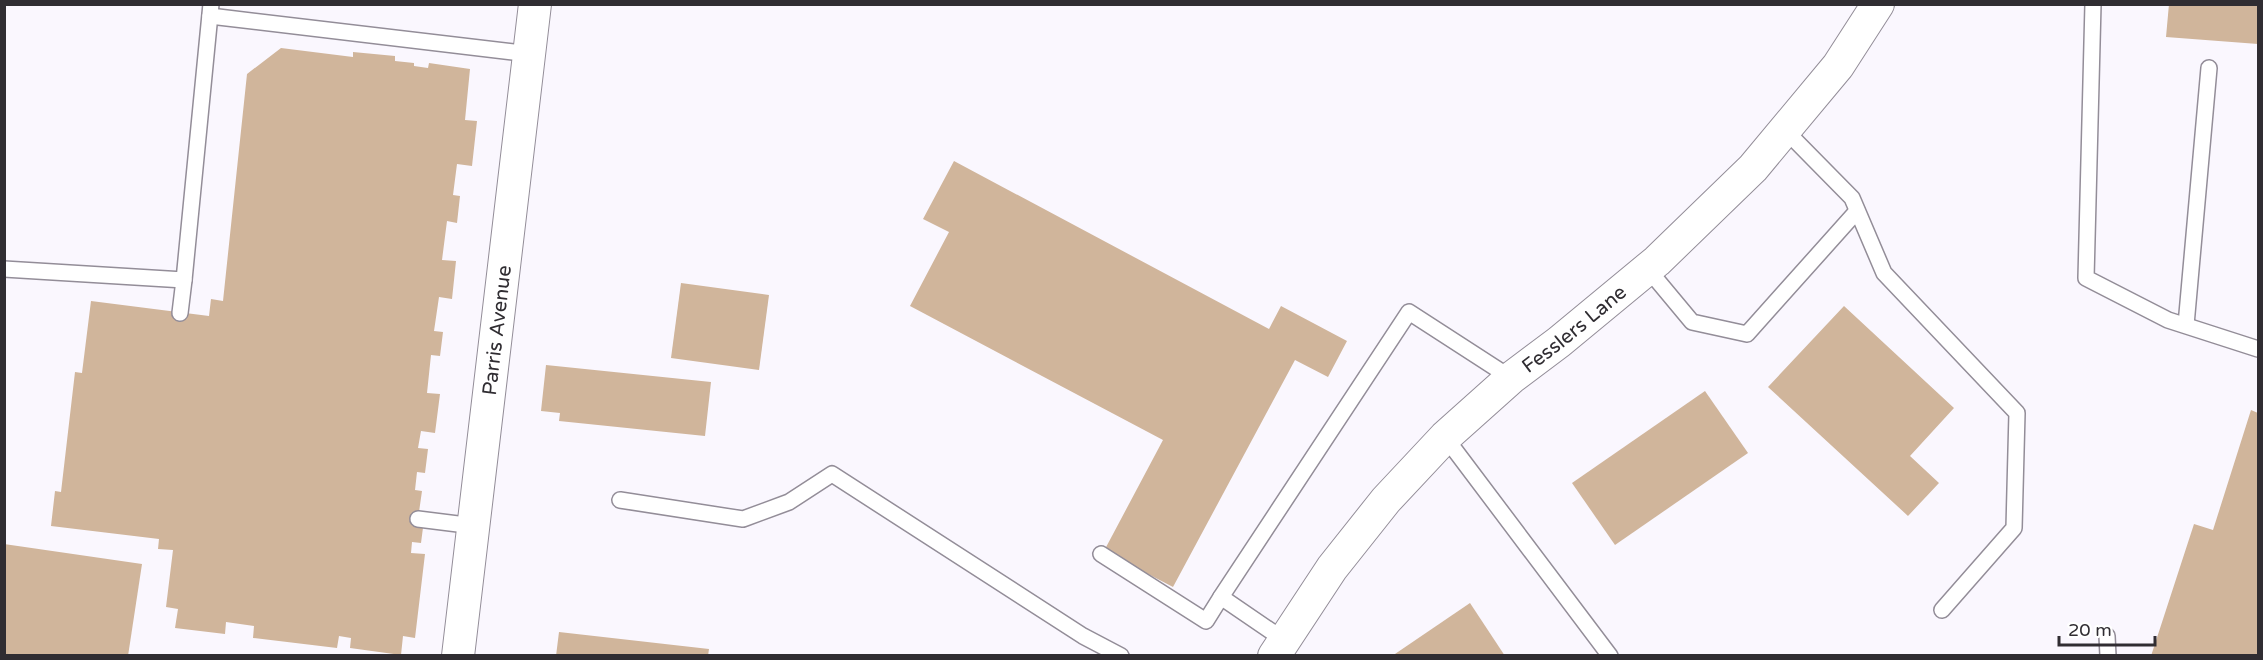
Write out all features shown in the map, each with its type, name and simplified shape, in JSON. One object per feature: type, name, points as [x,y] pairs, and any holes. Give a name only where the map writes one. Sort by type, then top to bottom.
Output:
[{"type":"street","name":"Parris Avenue","points":[[458,656],[535,4]]},
{"type":"street","name":"Fesslers Lane","points":[[1279,648],[1313,595],[1356,536],[1386,500],[1445,437],[1511,378],[1559,342],[1647,268],[1753,168],[1838,66],[1878,4]]},
{"type":"lane","points":[[2093,4],[2086,278],[2169,320],[2259,349]]},
{"type":"lane","points":[[180,313],[210,10],[530,54]]},
{"type":"lane","points":[[2186,325],[2209,68]]},
{"type":"lane","points":[[1785,130],[1852,198],[1884,273],[2017,413],[2014,528],[1942,610]]},
{"type":"lane","points":[[1647,268],[1692,322],[1747,334],[1857,211]]},
{"type":"lane","points":[[4,268],[184,280]]},
{"type":"lane","points":[[1101,554],[1206,621],[1409,312],[1511,378]]},
{"type":"lane","points":[[1445,437],[1610,656]]},
{"type":"lane","points":[[620,500],[743,519],[789,502],[832,474],[1083,636],[1121,656]]},
{"type":"lane","points":[[418,519],[474,526]]},
{"type":"lane","points":[[1221,597],[1279,648]]},
{"type":"lane","points":[[2107,636],[2108,656]]},
{"type":"building","points":[[2169,4],[2258,4],[2258,44],[2166,37]]},
{"type":"building","points":[[281,48],[353,57],[353,52],[395,56],[395,61],[414,63],[414,66],[428,68],[429,63],[470,69],[465,120],[477,121],[472,166],[457,164],[453,195],[460,196],[457,223],[447,221],[442,260],[456,261],[452,299],[439,297],[434,331],[443,332],[440,356],[431,355],[427,393],[440,394],[435,433],[421,431],[418,448],[428,449],[425,473],[417,472],[415,490],[422,491],[418,519],[424,520],[421,543],[412,542],[411,553],[425,554],[415,638],[403,636],[401,655],[350,648],[351,638],[339,636],[337,648],[253,638],[254,626],[226,622],[225,634],[175,628],[178,609],[166,607],[173,550],[158,549],[159,539],[51,526],[55,491],[61,492],[75,372],[82,373],[91,301],[209,316],[211,299],[223,301],[247,74]]},
{"type":"building","points":[[954,161],[1269,329],[1281,306],[1347,341],[1328,377],[1295,360],[1173,587],[1104,551],[1163,440],[910,306],[949,232],[923,219]]},
{"type":"building","points":[[681,283],[769,295],[759,370],[671,358]]},
{"type":"building","points":[[1844,306],[1954,408],[1910,456],[1939,483],[1908,516],[1768,387]]},
{"type":"building","points":[[546,365],[711,382],[705,436],[559,421],[560,413],[541,411]]},
{"type":"building","points":[[1705,391],[1748,453],[1615,545],[1572,483]]},
{"type":"building","points":[[2251,410],[2258,413],[2258,656],[2151,656],[2194,524],[2213,530]]},
{"type":"building","points":[[4,544],[142,564],[128,656],[4,656]]},
{"type":"building","points":[[1470,603],[1505,656],[1392,656]]},
{"type":"building","points":[[559,632],[709,649],[708,656],[556,656]]}]
